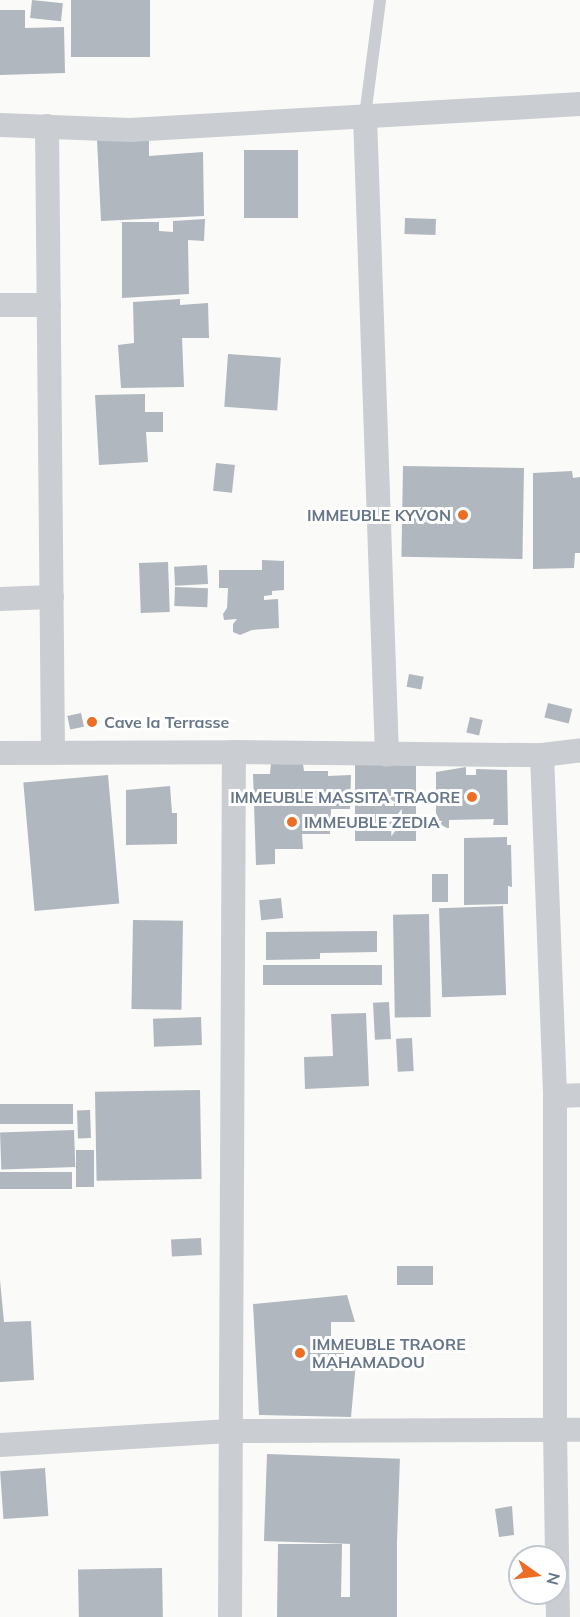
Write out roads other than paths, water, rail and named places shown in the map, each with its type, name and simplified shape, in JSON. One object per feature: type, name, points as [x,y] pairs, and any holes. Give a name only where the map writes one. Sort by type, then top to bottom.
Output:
[{"type":"street","points":[[0,125],[130,129],[580,105]]},
{"type":"street","points":[[365,116],[387,755]]},
{"type":"street","points":[[47,126],[53,753]]},
{"type":"street","points":[[0,305],[49,305]]},
{"type":"street","points":[[0,599],[52,597]]},
{"type":"street","points":[[0,753],[234,752],[542,755],[580,750]]},
{"type":"street","points":[[230,1617],[234,752]]},
{"type":"street","points":[[542,755],[555,1095],[555,1429],[558,1617]]},
{"type":"street","points":[[555,1095],[580,1095]]},
{"type":"street","points":[[0,1445],[230,1431],[516,1432],[580,1430]]},
{"type":"lane","points":[[365,116],[380,0]]},
{"type":"place","name":"IMMEUBLE KYVON","points":[[463,515]]},
{"type":"place","name":"Cave la Terrasse","points":[[92,722]]},
{"type":"place","name":"IMMEUBLE MASSITA TRAORE","points":[[472,797]]},
{"type":"place","name":"IMMEUBLE ZEDIA","points":[[292,822]]},
{"type":"place","name":"IMMEUBLE TRAORE MAHAMADOU","points":[[300,1353]]}]
